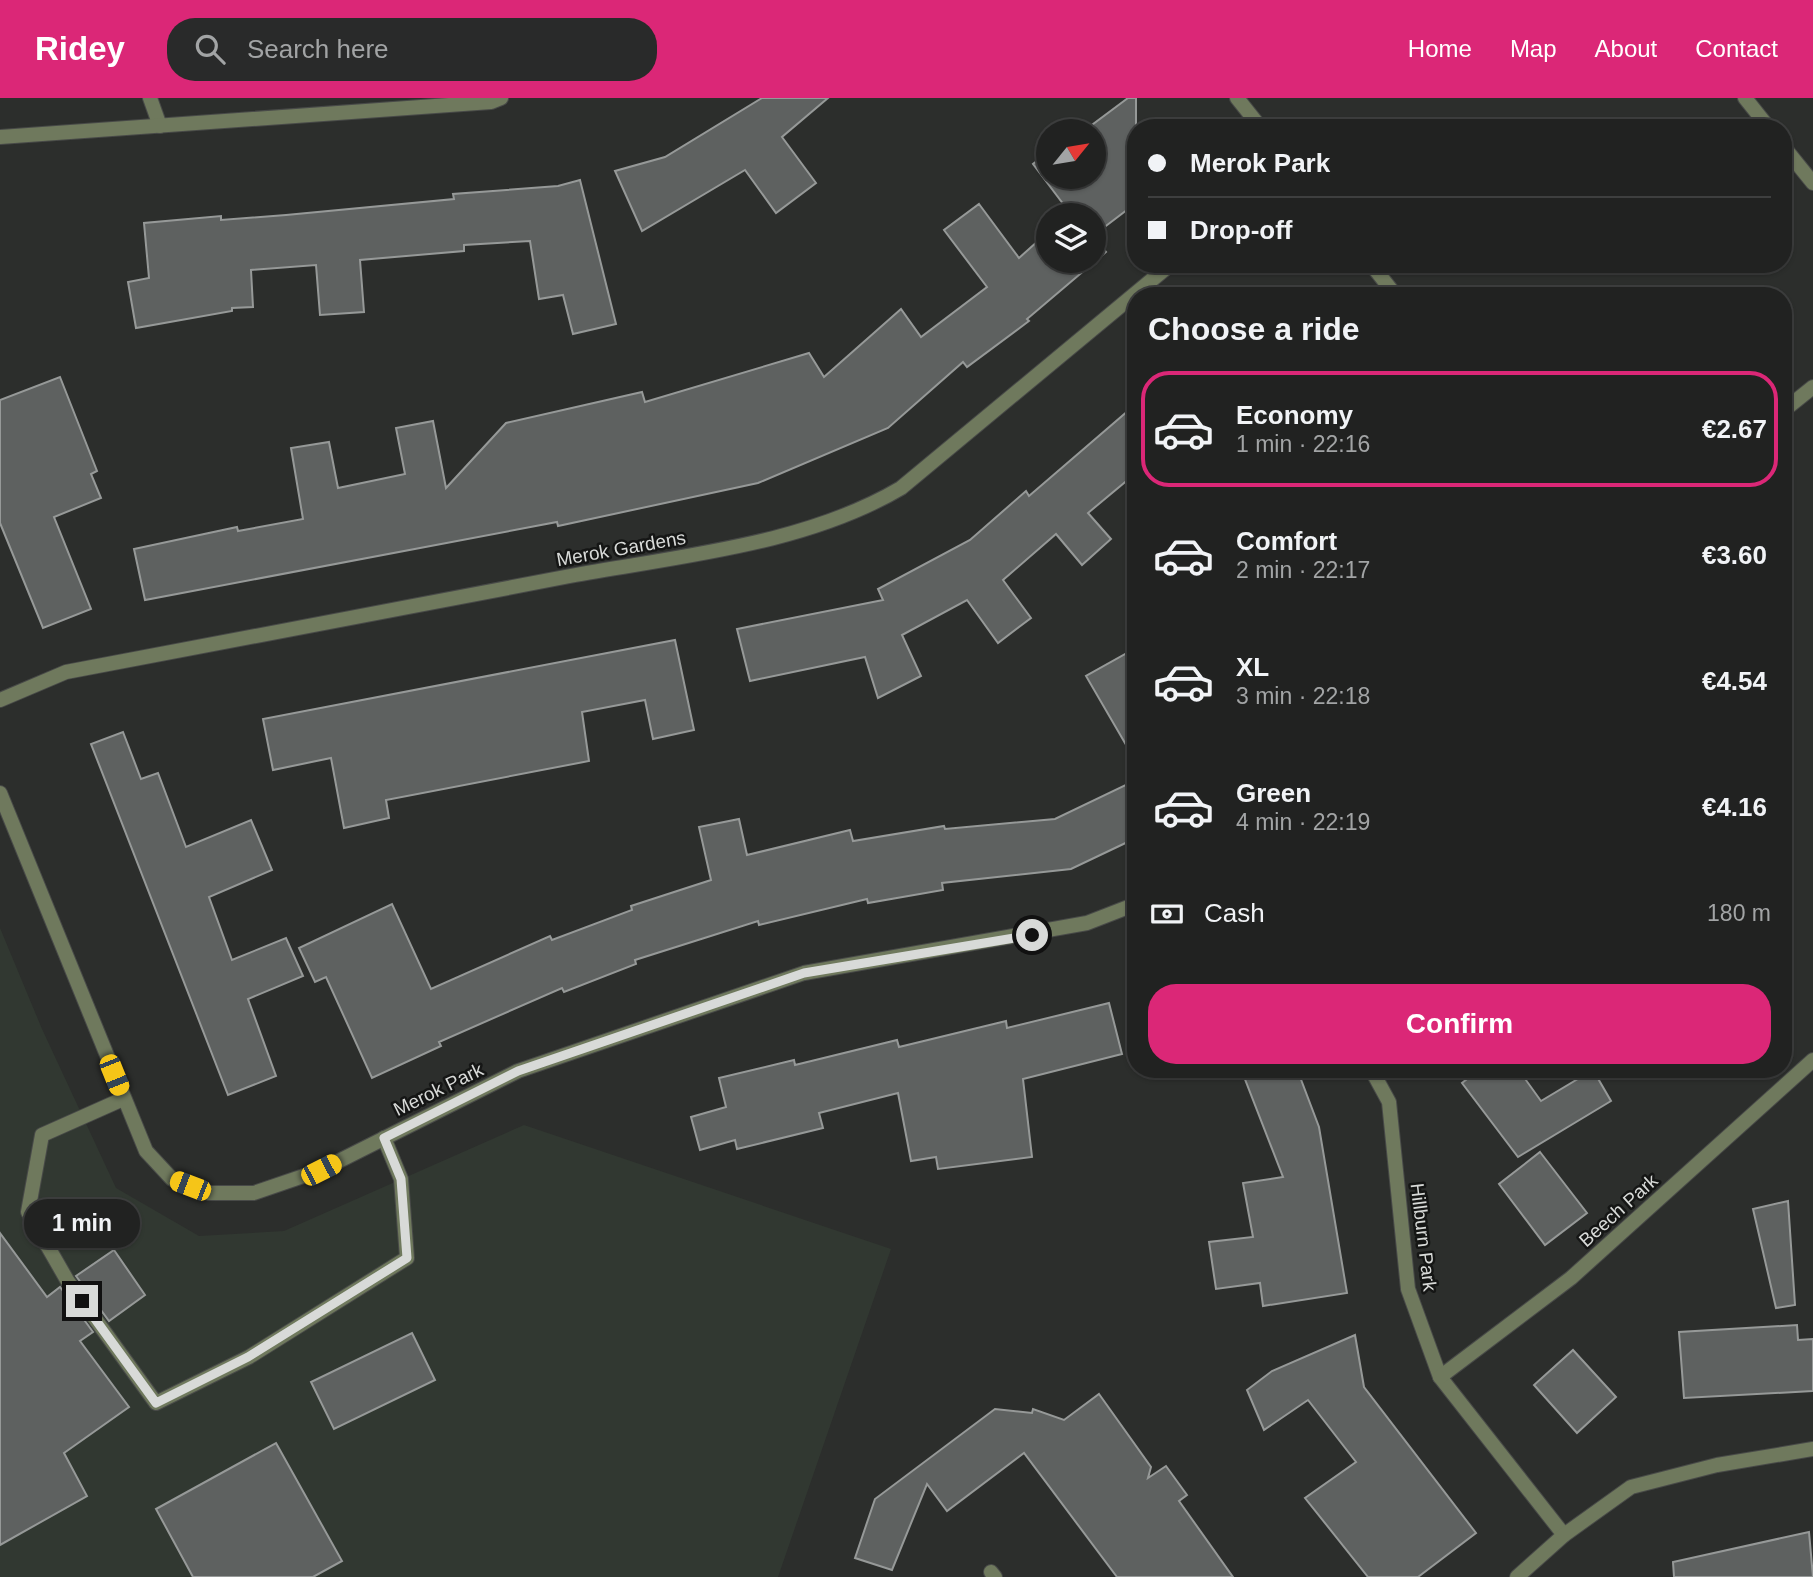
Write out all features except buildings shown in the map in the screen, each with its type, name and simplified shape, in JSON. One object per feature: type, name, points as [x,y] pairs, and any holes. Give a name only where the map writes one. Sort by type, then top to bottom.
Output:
[{"type":"street","points":[[150,98],[160,126]]},
{"type":"street","points":[[0,137],[491,102],[501,98]]},
{"type":"street","points":[[1237,98],[1254,119]]},
{"type":"street","points":[[1745,98],[1762,119]]},
{"type":"street","points":[[1792,157],[1813,183]]},
{"type":"street","name":"Merok Gardens","points":[[1143,287],[1160,273]]},
{"type":"street","points":[[1378,273],[1389,287]]},
{"type":"street","name":"Merok Gardens","points":[[0,700],[66,672],[700,552],[815,526],[867,508],[901,488],[1127,301]]},
{"type":"street","points":[[1792,404],[1813,387]]},
{"type":"street","name":"Merok Park","points":[[0,793],[146,1151],[172,1179],[208,1193],[254,1193],[321,1170],[518,1071],[804,973],[1087,923],[1127,907]]},
{"type":"street","name":"Beech Park","points":[[1440,1377],[1571,1278],[1813,1060]]},
{"type":"street","name":"Hillburn Park","points":[[1376,1078],[1389,1102],[1408,1289],[1440,1377],[1564,1535]]},
{"type":"street","points":[[123,1099],[43,1135],[28,1212],[67,1280],[156,1403],[248,1357],[407,1258],[401,1179],[384,1138]]},
{"type":"street","points":[[1517,1577],[1564,1535],[1631,1488],[1717,1465],[1813,1449]]},
{"type":"shaded area","points":[[0,928],[42,1029],[116,1188],[199,1236],[284,1231],[524,1125],[891,1249],[778,1577],[0,1577]]},
{"type":"route","points":[[82,1301],[156,1403],[201,1378],[248,1357],[407,1258],[401,1179],[384,1138],[518,1071],[804,973],[1032,935]]}]
